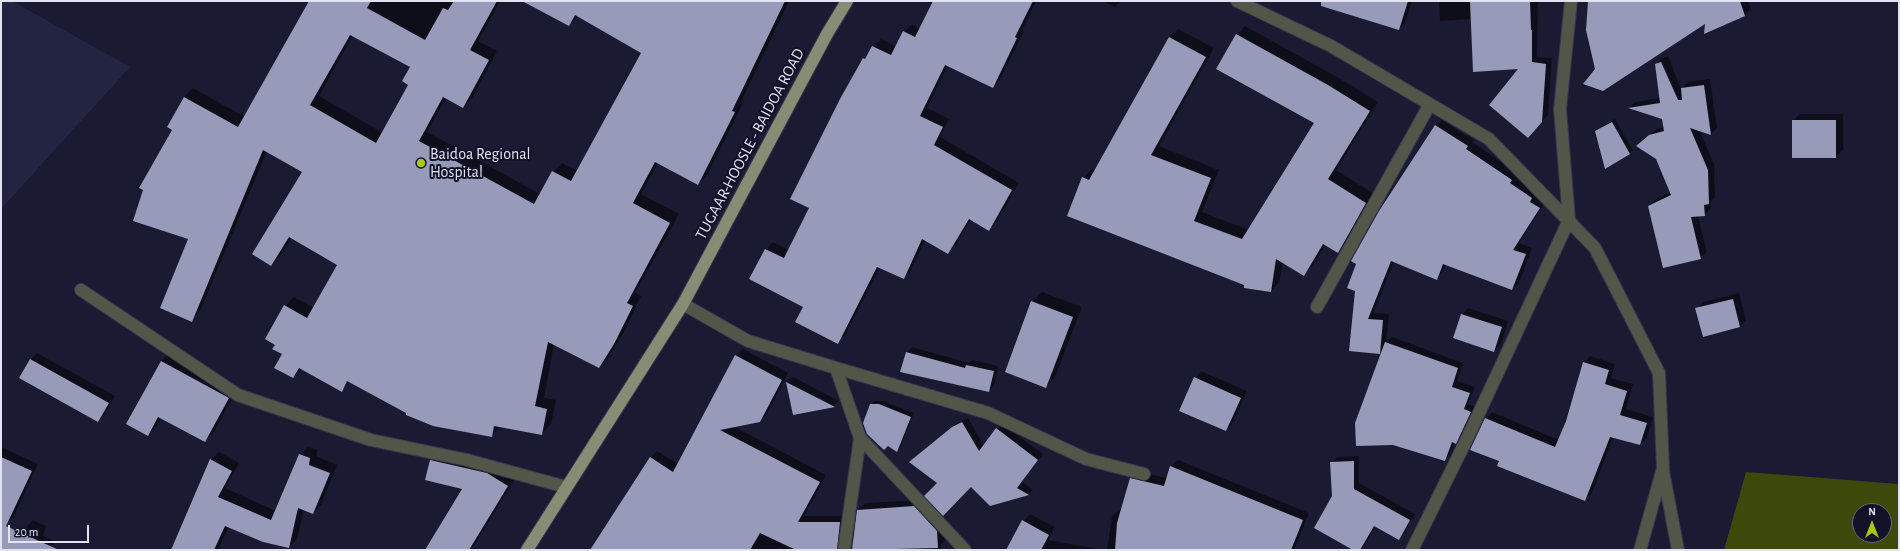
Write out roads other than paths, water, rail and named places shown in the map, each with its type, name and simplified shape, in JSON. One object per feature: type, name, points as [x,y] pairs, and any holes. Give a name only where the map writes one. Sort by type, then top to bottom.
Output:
[{"type":"main road","name":"TUGAAR-HOOSLE - BAIDOA ROAD","points":[[527,550],[683,304],[827,34],[847,1]]},
{"type":"street","points":[[1237,1],[1331,46],[1489,139],[1595,248],[1659,373],[1662,468],[1678,550]]},
{"type":"street","points":[[1412,550],[1465,443],[1569,220],[1560,109],[1571,1]]},
{"type":"street","points":[[1317,307],[1430,104]]},
{"type":"street","points":[[81,290],[238,395],[371,440],[467,460],[566,488]]},
{"type":"street","points":[[683,304],[748,341],[988,413],[1086,459],[1144,474]]},
{"type":"street","points":[[836,368],[860,438],[965,550]]},
{"type":"street","points":[[844,550],[860,438]]},
{"type":"street","points":[[1640,550],[1662,468]]},
{"type":"place","name":"Baidoa Regional Hospital","points":[[421,163]]}]
